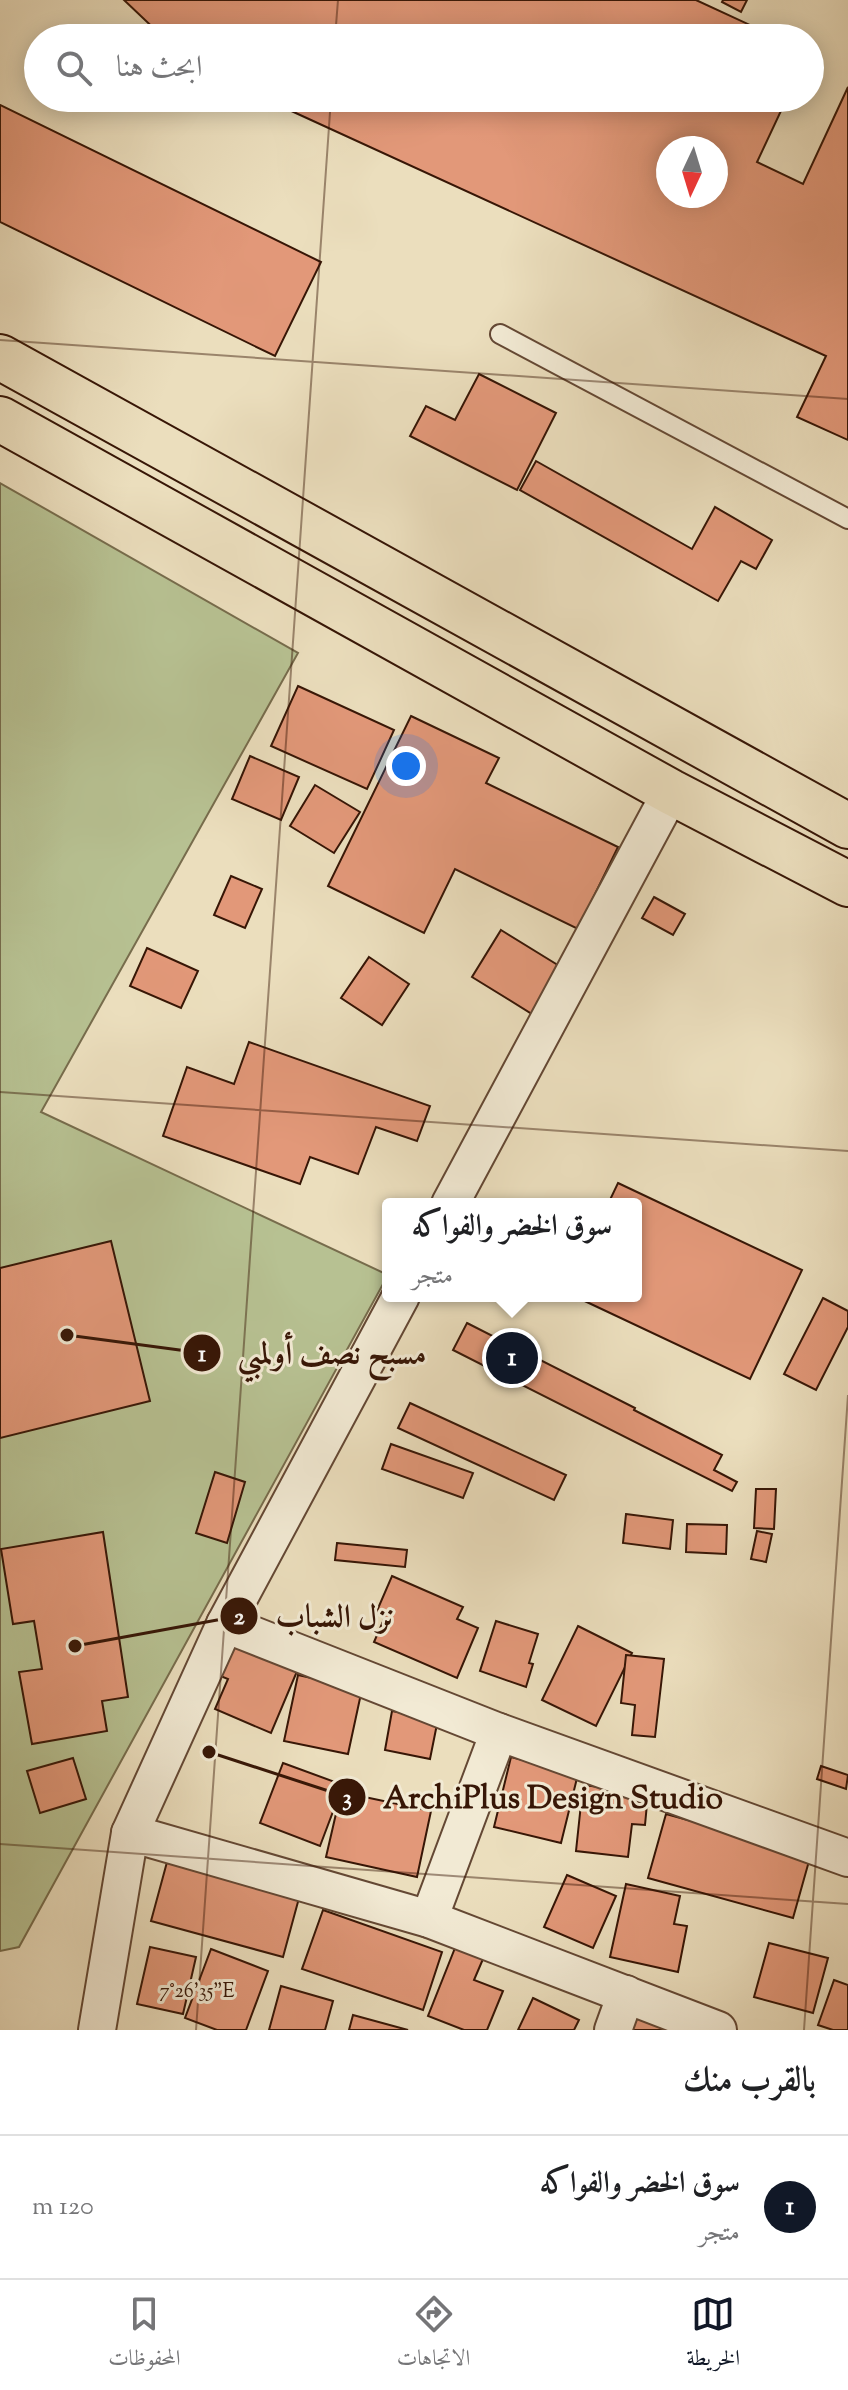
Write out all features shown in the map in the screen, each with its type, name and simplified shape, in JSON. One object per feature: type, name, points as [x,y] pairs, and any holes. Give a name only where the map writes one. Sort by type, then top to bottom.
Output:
[{"type":"highway","points":[[0,357],[842,818]]},
{"type":"highway","points":[[0,419],[282,573],[671,792],[848,884]]},
{"type":"street","points":[[453,1198],[671,792]]},
{"type":"street","points":[[101,2029],[130,1833],[225,1624],[398,1302]]},
{"type":"street","points":[[225,1624],[499,1732],[848,1858]]},
{"type":"street","points":[[429,1919],[499,1732]]},
{"type":"street","points":[[130,1833],[429,1919],[718,2030]]},
{"type":"street","points":[[613,2030],[626,1994]]},
{"type":"lane","points":[[500,334],[848,519]]},
{"type":"green space","points":[[0,483],[298,653],[41,1112],[382,1272],[382,1286],[19,1947],[0,1951]]},
{"type":"building","points":[[124,0],[696,0],[748,24],[149,24]]},
{"type":"building","points":[[723,0],[747,0],[741,12]]},
{"type":"building","points":[[848,87],[848,440],[797,417],[826,356],[294,112],[780,112],[757,162],[803,184]]},
{"type":"building","points":[[0,105],[321,262],[275,356],[0,222]]},
{"type":"building","points":[[479,374],[556,413],[517,490],[410,436],[426,406],[455,420]]},
{"type":"building","points":[[536,461],[692,549],[715,507],[772,540],[756,569],[741,561],[718,601],[520,490]]},
{"type":"building","points":[[298,686],[394,730],[367,789],[271,746]]},
{"type":"building","points":[[411,716],[499,758],[486,783],[618,847],[578,929],[455,869],[424,933],[328,886]]},
{"type":"building","points":[[250,756],[299,777],[281,820],[232,799]]},
{"type":"building","points":[[315,785],[360,812],[334,853],[290,826]]},
{"type":"building","points":[[231,876],[262,889],[245,928],[214,915]]},
{"type":"building","points":[[654,897],[685,914],[673,935],[642,918]]},
{"type":"building","points":[[501,930],[561,967],[532,1014],[472,977]]},
{"type":"building","points":[[147,948],[198,971],[181,1008],[130,986]]},
{"type":"building","points":[[369,957],[409,984],[382,1025],[341,998]]},
{"type":"building","points":[[249,1042],[430,1106],[417,1141],[376,1127],[358,1174],[310,1157],[300,1184],[163,1136],[187,1067],[234,1084]]},
{"type":"building","points":[[618,1183],[802,1270],[750,1379],[587,1302],[642,1302],[642,1198],[611,1198]]},
{"type":"building","points":[[111,1241],[150,1401],[0,1438],[0,1268]]},
{"type":"building","points":[[823,1298],[848,1311],[848,1327],[816,1390],[784,1374]]},
{"type":"building","points":[[467,1323],[722,1455],[714,1470],[737,1482],[732,1491],[453,1350]]},
{"type":"building","points":[[410,1403],[566,1475],[554,1500],[398,1428]]},
{"type":"building","points":[[391,1444],[473,1473],[463,1498],[382,1469]]},
{"type":"building","points":[[215,1472],[245,1482],[227,1543],[196,1533]]},
{"type":"building","points":[[756,1489],[776,1489],[774,1529],[754,1528]]},
{"type":"building","points":[[626,1514],[673,1520],[670,1549],[623,1543]]},
{"type":"building","points":[[687,1524],[727,1525],[726,1554],[686,1552]]},
{"type":"building","points":[[757,1531],[772,1534],[766,1562],[751,1559]]},
{"type":"building","points":[[103,1532],[128,1697],[102,1701],[107,1731],[32,1744],[19,1672],[42,1669],[34,1621],[13,1624],[1,1549]]},
{"type":"building","points":[[337,1543],[407,1550],[405,1567],[335,1560]]},
{"type":"building","points":[[392,1576],[463,1607],[457,1619],[478,1628],[457,1678],[374,1642],[385,1617],[376,1613]]},
{"type":"building","points":[[496,1621],[538,1634],[526,1687],[480,1671]]},
{"type":"building","points":[[578,1626],[632,1653],[596,1726],[542,1700]]},
{"type":"building","points":[[227,1640],[298,1669],[271,1733],[215,1709],[228,1679],[213,1673]]},
{"type":"building","points":[[626,1655],[664,1659],[655,1737],[632,1735],[635,1705],[621,1703]]},
{"type":"building","points":[[298,1675],[362,1689],[348,1754],[284,1741]]},
{"type":"building","points":[[392,1711],[438,1719],[430,1759],[385,1750]]},
{"type":"building","points":[[511,1757],[578,1774],[561,1843],[494,1827]]},
{"type":"building","points":[[73,1758],[86,1799],[40,1813],[27,1771]]},
{"type":"building","points":[[283,1763],[343,1785],[320,1846],[260,1823]]},
{"type":"building","points":[[821,1766],[848,1775],[846,1789],[817,1779]]},
{"type":"building","points":[[583,1785],[648,1793],[645,1825],[632,1824],[628,1857],[576,1851]]},
{"type":"building","points":[[341,1792],[431,1811],[417,1877],[326,1857]]},
{"type":"building","points":[[666,1814],[811,1854],[793,1918],[648,1878]]},
{"type":"building","points":[[170,1851],[302,1887],[283,1957],[151,1921]]},
{"type":"building","points":[[567,1875],[616,1896],[593,1948],[544,1927]]},
{"type":"building","points":[[626,1884],[680,1896],[674,1924],[687,1926],[678,1972],[610,1957]]},
{"type":"building","points":[[323,1910],[442,1952],[423,2010],[302,1969]]},
{"type":"building","points":[[769,1943],[828,1958],[813,2013],[754,1997]]},
{"type":"building","points":[[150,1947],[196,1957],[183,2014],[137,2004]]},
{"type":"building","points":[[455,1948],[483,1959],[474,1980],[503,1991],[487,2030],[464,2030],[428,2016]]},
{"type":"building","points":[[211,1949],[268,1971],[246,2030],[217,2030],[185,2018]]},
{"type":"building","points":[[834,1980],[848,1985],[848,2030],[833,2030],[818,2025]]},
{"type":"building","points":[[281,1986],[333,2001],[325,2030],[269,2030]]},
{"type":"building","points":[[533,1998],[579,2020],[574,2030],[518,2030]]},
{"type":"building","points":[[623,2012],[683,2030],[618,2030]]},
{"type":"building","points":[[353,2015],[408,2030],[349,2030]]},
{"type":"place","name":"مسبح نصف أولمبي","points":[[67,1335]]},
{"type":"place","name":"سوق الخضر والفواكه","points":[[512,1358]]},
{"type":"place","name":"نزل الشباب","points":[[75,1646]]},
{"type":"place","name":"ArchiPlus Design Studio","points":[[209,1752]]}]
